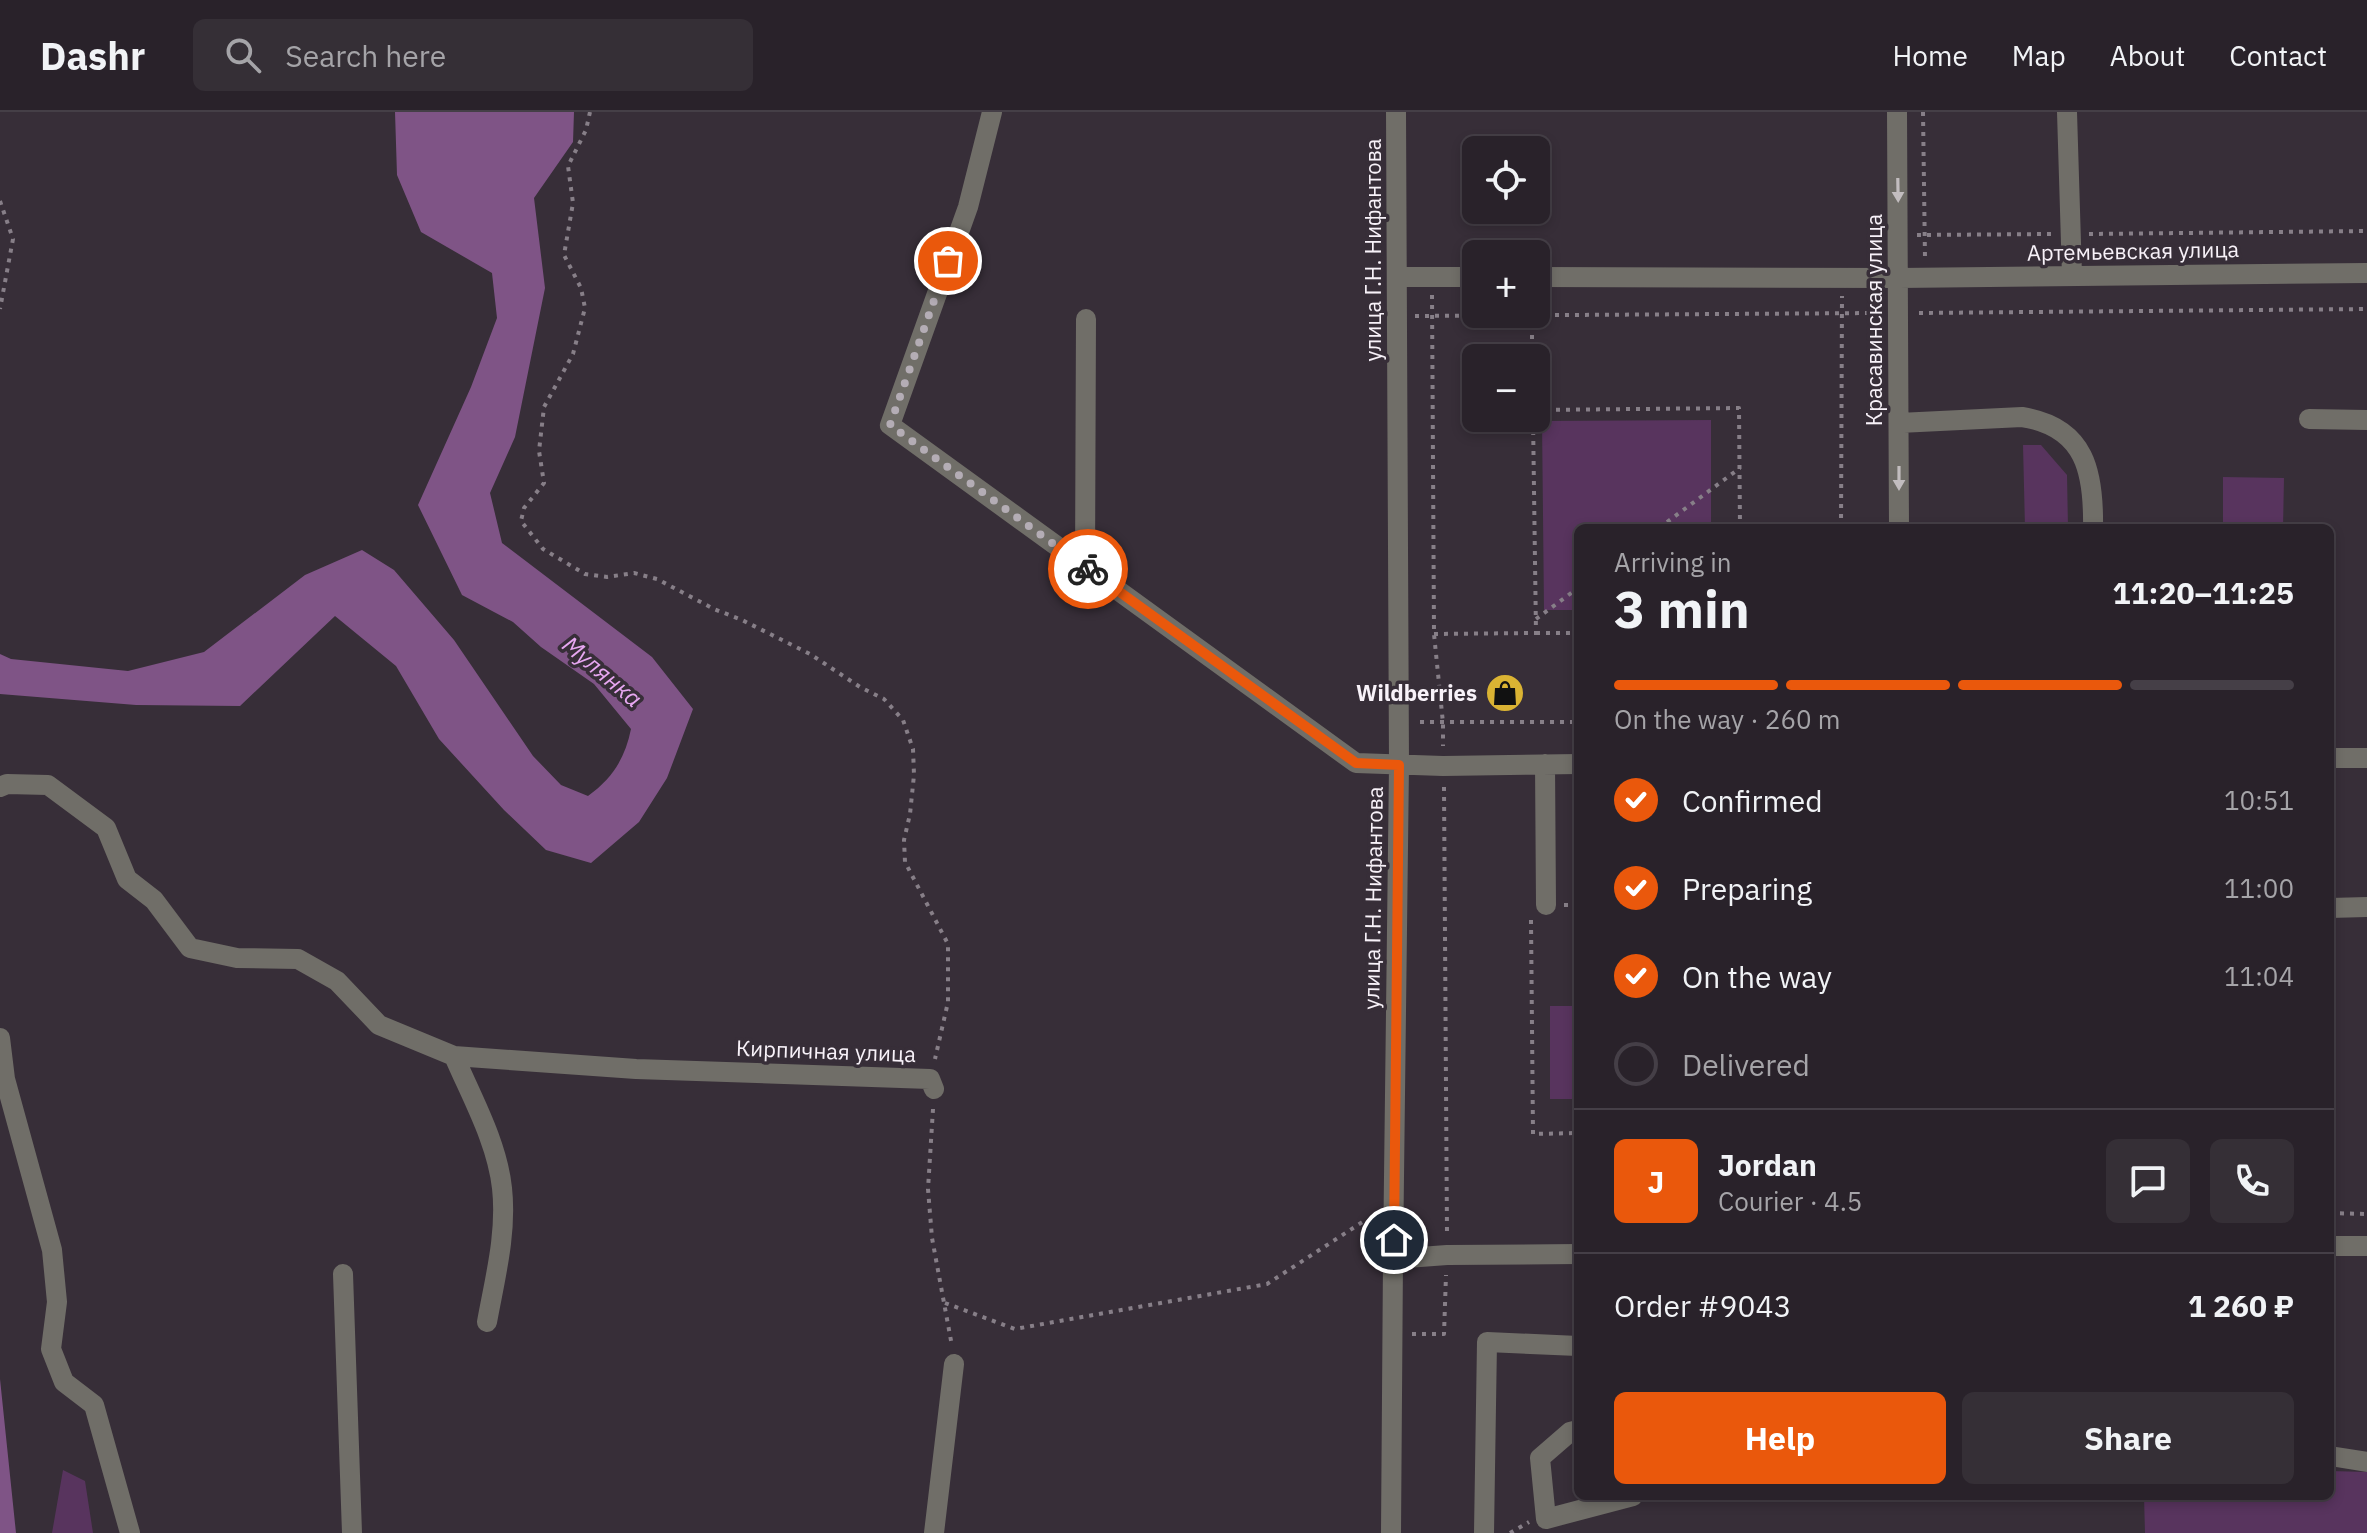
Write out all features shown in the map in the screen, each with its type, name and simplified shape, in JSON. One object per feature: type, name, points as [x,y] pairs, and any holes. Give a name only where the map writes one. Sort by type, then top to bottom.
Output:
[{"type":"street","points":[[992,112],[968,207],[890,425],[1356,763],[1443,766],[1574,764]]},
{"type":"street","name":"улица Г.Н. Нифантова","points":[[1391,1533],[1399,765],[1396,112]]},
{"type":"street","name":"Красавинская улица","points":[[1897,112],[1899,524]]},
{"type":"street","points":[[2067,112],[2072,276]]},
{"type":"street","name":"Артемьевская улица","points":[[1550,277],[1899,278],[2367,273]]},
{"type":"street","points":[[1397,277],[1462,277]]},
{"type":"street","points":[[1085,566],[1086,319]]},
{"type":"street","points":[[1899,423],[2022,417],[2038,420],[2063,432],[2079,449],[2089,467],[2093,524]]},
{"type":"street","points":[[2309,419],[2367,420]]},
{"type":"street","points":[[2334,758],[2367,758]]},
{"type":"street","points":[[1545,764],[1546,905]]},
{"type":"street","name":"Кирпичная улица","points":[[0,787],[7,784],[48,785],[106,828],[127,879],[154,900],[190,948],[237,958],[298,959],[337,981],[379,1025],[454,1056],[932,1084]]},
{"type":"street","points":[[2334,908],[2367,907]]},
{"type":"street","points":[[0,1038],[5,1079],[52,1250],[57,1302],[51,1349],[64,1382],[94,1405],[130,1533]]},
{"type":"street","points":[[454,1056],[491,1141],[502,1187],[503,1230],[487,1322]]},
{"type":"street","points":[[2334,1246],[2367,1246]]},
{"type":"street","points":[[1393,1259],[1447,1255],[1574,1254]]},
{"type":"street","points":[[343,1274],[352,1533]]},
{"type":"street","points":[[1484,1533],[1487,1342],[1574,1346]]},
{"type":"street","points":[[934,1533],[954,1364]]},
{"type":"street","points":[[1574,1431],[1540,1458],[1546,1519],[1618,1500]]},
{"type":"street","points":[[2334,1457],[2367,1462]]},
{"type":"path","points":[[590,112],[586,130],[568,166],[573,203],[564,255],[581,288],[585,308],[573,354],[544,407],[539,451],[544,483],[524,508],[521,521],[543,549],[585,574],[607,577],[634,573],[657,579],[810,654],[884,699],[903,720],[913,749],[914,775],[904,840],[905,862],[948,944],[948,1002],[930,1070],[932,1084]]},
{"type":"path","points":[[1923,112],[1925,277]]},
{"type":"path","points":[[0,201],[13,239],[0,309]]},
{"type":"path","points":[[1898,235],[2367,231]]},
{"type":"path","points":[[1393,1335],[1444,1334],[1447,1255],[1445,810],[1443,723],[1434,634],[1432,277]]},
{"type":"path","points":[[1841,524],[1842,277]]},
{"type":"path","points":[[1550,410],[1739,408],[1740,524]]},
{"type":"path","points":[[1533,432],[1536,633]]},
{"type":"path","points":[[1664,524],[1740,468]]},
{"type":"path","points":[[1536,619],[1574,591]]},
{"type":"path","points":[[1434,634],[1574,633]]},
{"type":"path","points":[[1398,721],[1574,722]]},
{"type":"path","points":[[1531,920],[1533,1134],[1574,1133]]},
{"type":"path","name":"Кирпичная улица","points":[[932,1084],[928,1189],[936,1270],[945,1303],[954,1364]]},
{"type":"path","points":[[2334,1213],[2367,1214]]},
{"type":"path","points":[[945,1303],[1015,1329],[1267,1284],[1364,1221]]},
{"type":"path","points":[[1510,1533],[1530,1521]]},
{"type":"shaded area","points":[[1711,420],[1711,524],[1574,524],[1574,610],[1544,610],[1542,432],[1550,432],[1550,421]]},
{"type":"shaded area","points":[[2023,445],[2041,445],[2067,475],[2068,524],[2025,524]]},
{"type":"shaded area","points":[[2223,477],[2284,478],[2283,524],[2223,524]]},
{"type":"shaded area","points":[[1550,1006],[1574,1006],[1574,1099],[1550,1099]]},
{"type":"shaded area","points":[[63,1470],[85,1481],[93,1533],[52,1533]]},
{"type":"shaded area","points":[[2334,1471],[2367,1472],[2367,1533],[2145,1533],[2144,1500],[2334,1500]]},
{"type":"water","name":"Мулянка","points":[[395,112],[574,112],[573,142],[534,198],[545,288],[515,437],[490,493],[502,543],[652,657],[693,709],[667,778],[639,822],[591,863],[546,850],[504,810],[439,739],[396,666],[335,616],[240,706],[136,705],[0,694],[0,654],[11,659],[128,671],[204,652],[305,575],[362,550],[394,570],[454,640],[533,756],[561,785],[588,796],[617,767],[631,729],[594,684],[541,647],[513,622],[462,595],[418,505],[471,387],[497,318],[492,273],[421,232],[397,175]]},
{"type":"water","points":[[0,1379],[16,1533],[0,1533]]},
{"type":"way so far","points":[[948,261],[890,425],[1088,569]]},
{"type":"place","name":"Wildberries","points":[[1505,693]]},
{"type":"route","points":[[1088,569],[1356,763],[1399,765],[1394,1240]]}]
